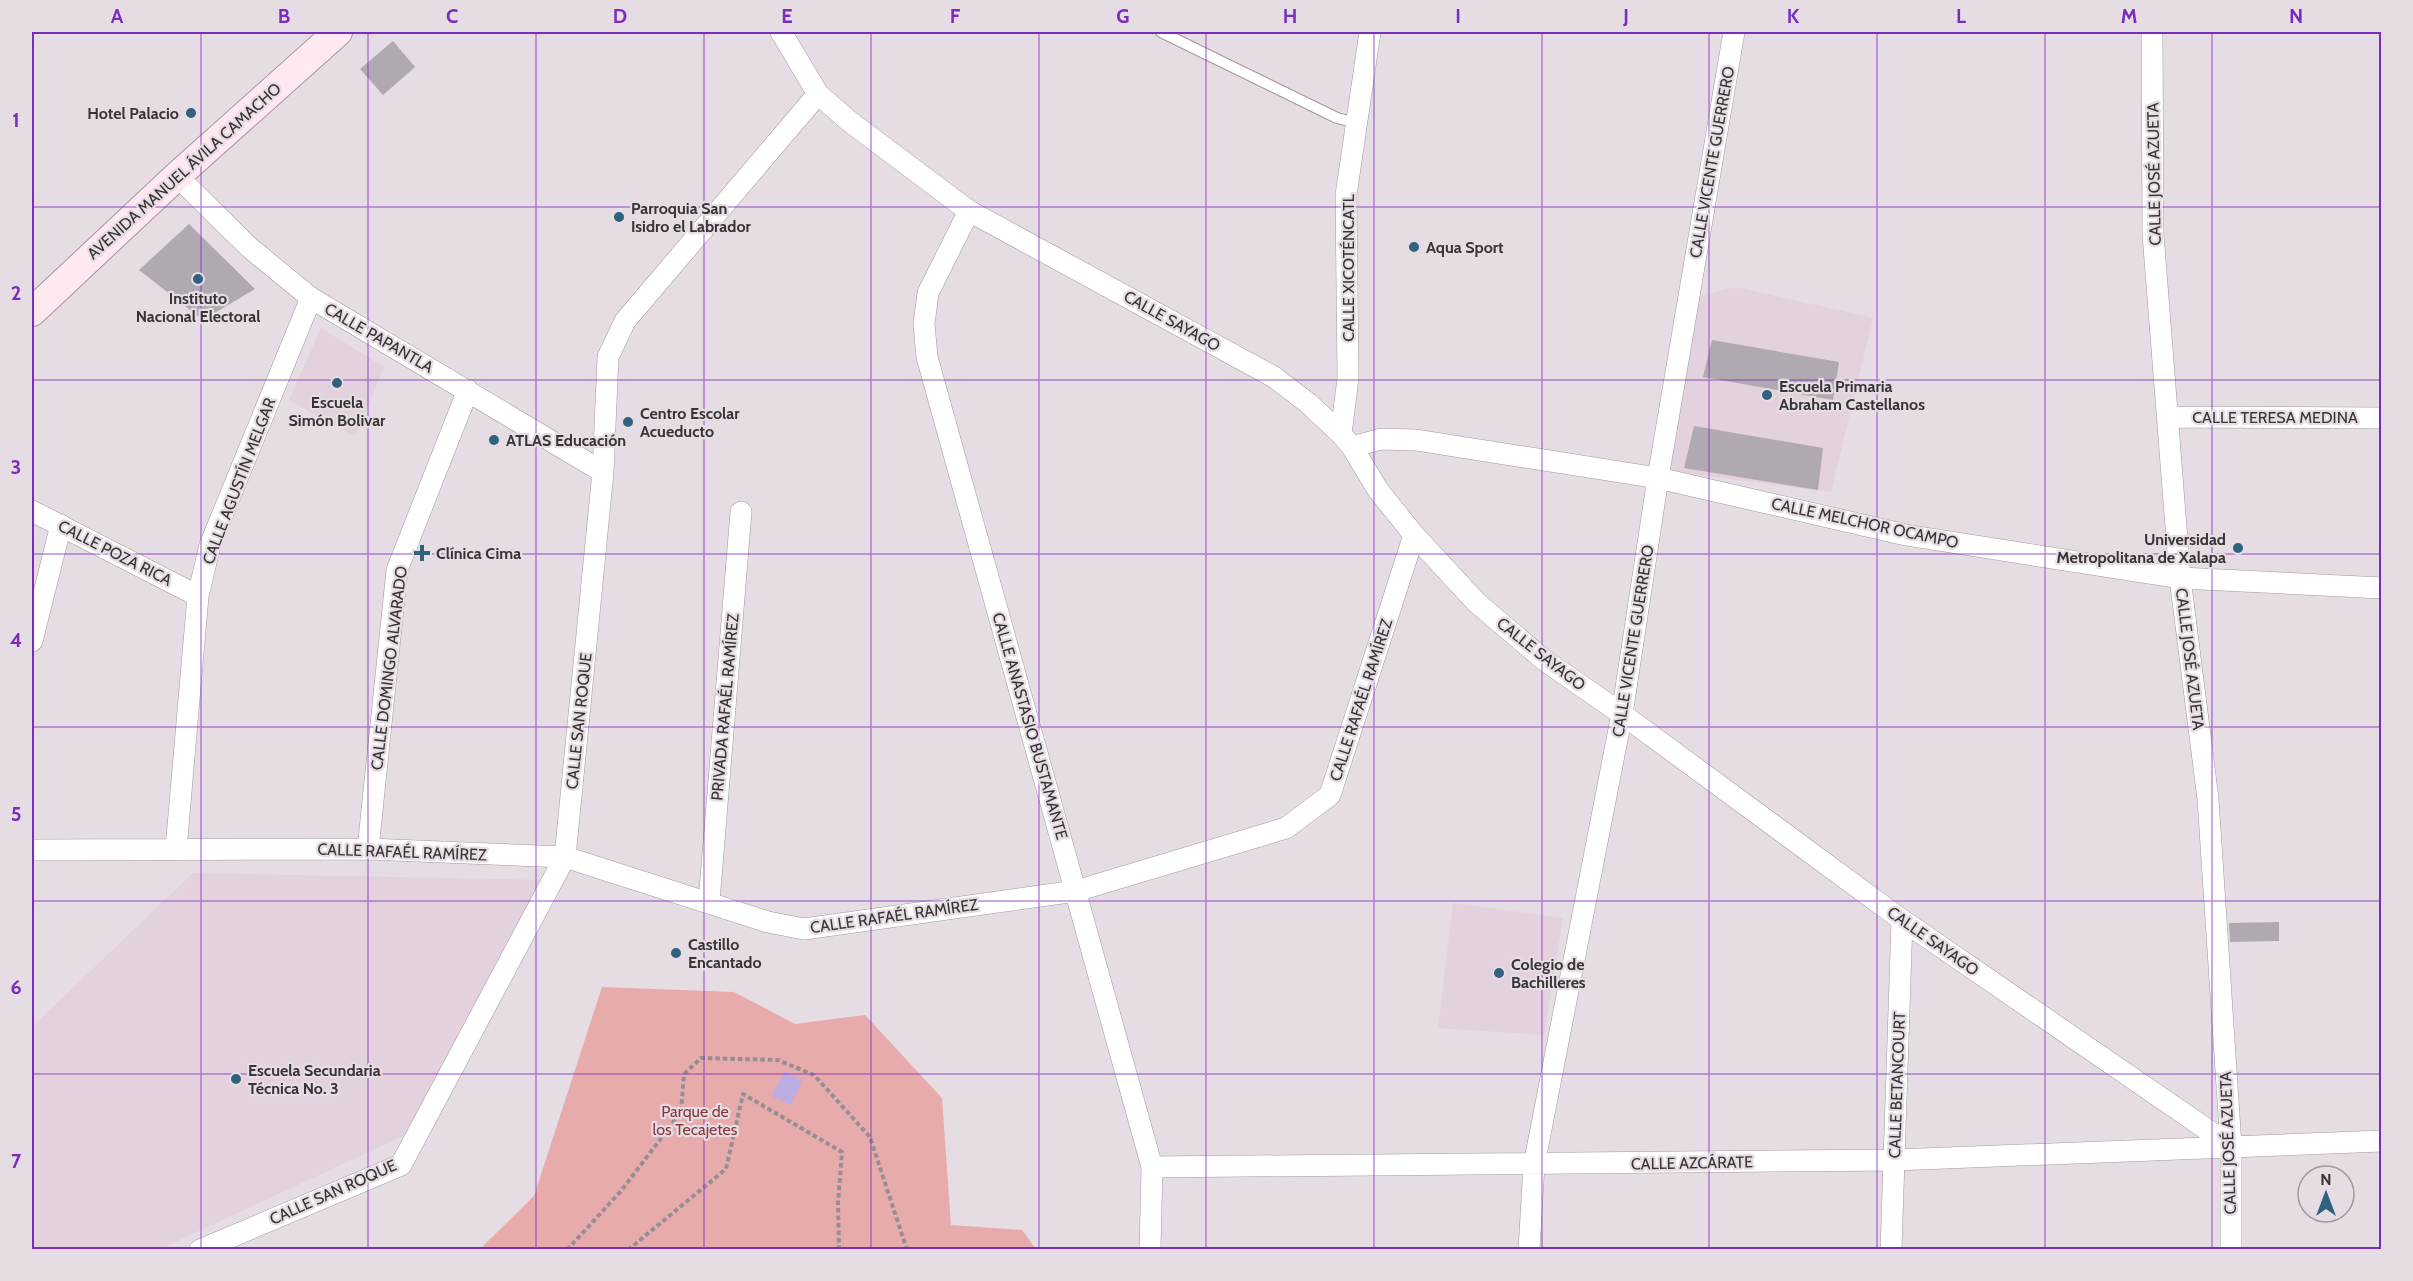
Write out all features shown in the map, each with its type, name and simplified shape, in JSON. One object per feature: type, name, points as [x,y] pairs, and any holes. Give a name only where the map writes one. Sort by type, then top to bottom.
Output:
[{"type":"main road","name":"AVENIDA MANUEL ÁVILA CAMACHO","points":[[32,312],[326,36]]},
{"type":"street","name":"CALLE SAYAGO","points":[[781,32],[818,94],[849,121],[969,211],[1274,377],[1308,403],[1346,440],[1378,490],[1414,536],[1476,602],[1544,660],[1622,714],[1902,920],[2231,1146]]},
{"type":"street","name":"CALLE XICOTÉNCATL","points":[[1346,440],[1348,378],[1346,195],[1370,32]]},
{"type":"street","name":"CALLE VICENTE GUERRERO","points":[[1528,1250],[1534,1165],[1622,714],[1658,478],[1734,32]]},
{"type":"street","name":"CALLE JOSÉ AZUETA","points":[[2152,32],[2153,234],[2180,578],[2208,799],[2231,1146],[2231,1250]]},
{"type":"street","name":"CALLE SAN ROQUE","points":[[200,1250],[401,1164],[565,857],[603,472],[608,357],[625,321],[818,94]]},
{"type":"street","name":"CALLE PAPANTLA","points":[[177,176],[250,248],[311,298],[603,472]]},
{"type":"street","name":"CALLE ANASTASIO BUSTAMANTE","points":[[969,211],[928,294],[924,324],[927,357],[1152,1167],[1150,1250]]},
{"type":"street","name":"CALLE AGUSTÍN MELGAR","points":[[176,849],[198,596],[210,545],[311,298]]},
{"type":"street","name":"CALLE DOMINGO ALVARADO","points":[[368,849],[397,570],[468,390]]},
{"type":"street","name":"CALLE TERESA MEDINA","points":[[2168,417],[2382,418]]},
{"type":"street","name":"CALLE MELCHOR OCAMPO","points":[[1346,440],[1416,440],[1658,478],[1906,535],[2180,578],[2382,588]]},
{"type":"street","name":"CALLE POZA RICA","points":[[32,511],[198,596]]},
{"type":"street","name":"PRIVADA RAFAÉL RAMÍREZ","points":[[709,902],[741,512]]},
{"type":"street","points":[[32,641],[61,525]]},
{"type":"street","name":"CALLE RAFAÉL RAMÍREZ","points":[[32,850],[368,849],[565,857],[768,922],[804,929],[1076,891],[1286,828],[1330,795],[1414,536]]},
{"type":"street","name":"CALLE BETANCOURT","points":[[1891,1250],[1902,920]]},
{"type":"street","points":[[2231,1146],[2382,1141]]},
{"type":"street","name":"CALLE AZCÁRATE","points":[[1152,1167],[1895,1160],[2231,1146]]},
{"type":"lane","points":[[1161,32],[1337,118],[1357,123]]},
{"type":"path","points":[[567,1250],[621,1191],[681,1112],[684,1074],[701,1058],[735,1057],[778,1059],[814,1075],[870,1137],[907,1250]]},
{"type":"path","points":[[628,1250],[726,1169],[743,1094],[842,1152],[838,1203],[839,1250]]},
{"type":"shaded area","name":"Escuela Primaria Abraham Castellanos","points":[[1736,287],[1873,318],[1831,492],[1667,471],[1696,297]]},
{"type":"shaded area","name":"Escuela Simón Bolivar","points":[[321,328],[384,367],[355,436],[289,400]]},
{"type":"shaded area","name":"Escuela Secundaria Técnica No. 3","points":[[193,873],[545,880],[414,1131],[160,1249],[32,1250],[32,1027]]},
{"type":"shaded area","name":"Colegio de Bachilleres","points":[[1453,903],[1563,918],[1544,1035],[1438,1028]]},
{"type":"shaded area","points":[[785,1071],[802,1081],[791,1105],[771,1096]]},
{"type":"green space","name":"Parque de los Tecajetes","points":[[602,987],[734,992],[795,1024],[865,1015],[942,1098],[951,1225],[1022,1230],[1036,1249],[479,1250],[534,1196]]},
{"type":"building","points":[[393,41],[415,67],[383,95],[360,69]]},
{"type":"building","name":"Instituto Nacional Electoral","points":[[189,224],[255,289],[203,320],[139,270]]},
{"type":"building","points":[[1712,340],[1839,362],[1833,400],[1703,377]]},
{"type":"building","points":[[1694,426],[1823,448],[1818,490],[1684,468]]},
{"type":"building","points":[[2279,922],[2279,941],[2230,942],[2229,923]]},
{"type":"place","name":"Hotel Palacio","points":[[191,113]]},
{"type":"place","name":"Parroquia San Isidro el Labrador","points":[[619,217]]},
{"type":"place","name":"Aqua Sport","points":[[1414,247]]},
{"type":"place","name":"Instituto Nacional Electoral","points":[[198,279]]},
{"type":"place","name":"Escuela Simón Bolivar","points":[[337,383]]},
{"type":"place","name":"Escuela Primaria Abraham Castellanos","points":[[1767,395]]},
{"type":"place","name":"Centro Escolar Acueducto","points":[[628,422]]},
{"type":"place","name":"ATLAS Educación","points":[[494,440]]},
{"type":"place","name":"Universidad Metropolitana de Xalapa","points":[[2238,548]]},
{"type":"place","name":"Clínica Cima","points":[[422,553]]},
{"type":"place","name":"Castillo Encantado","points":[[676,953]]},
{"type":"place","name":"Colegio de Bachilleres","points":[[1499,973]]},
{"type":"place","name":"Escuela Secundaria Técnica No. 3","points":[[236,1079]]}]
